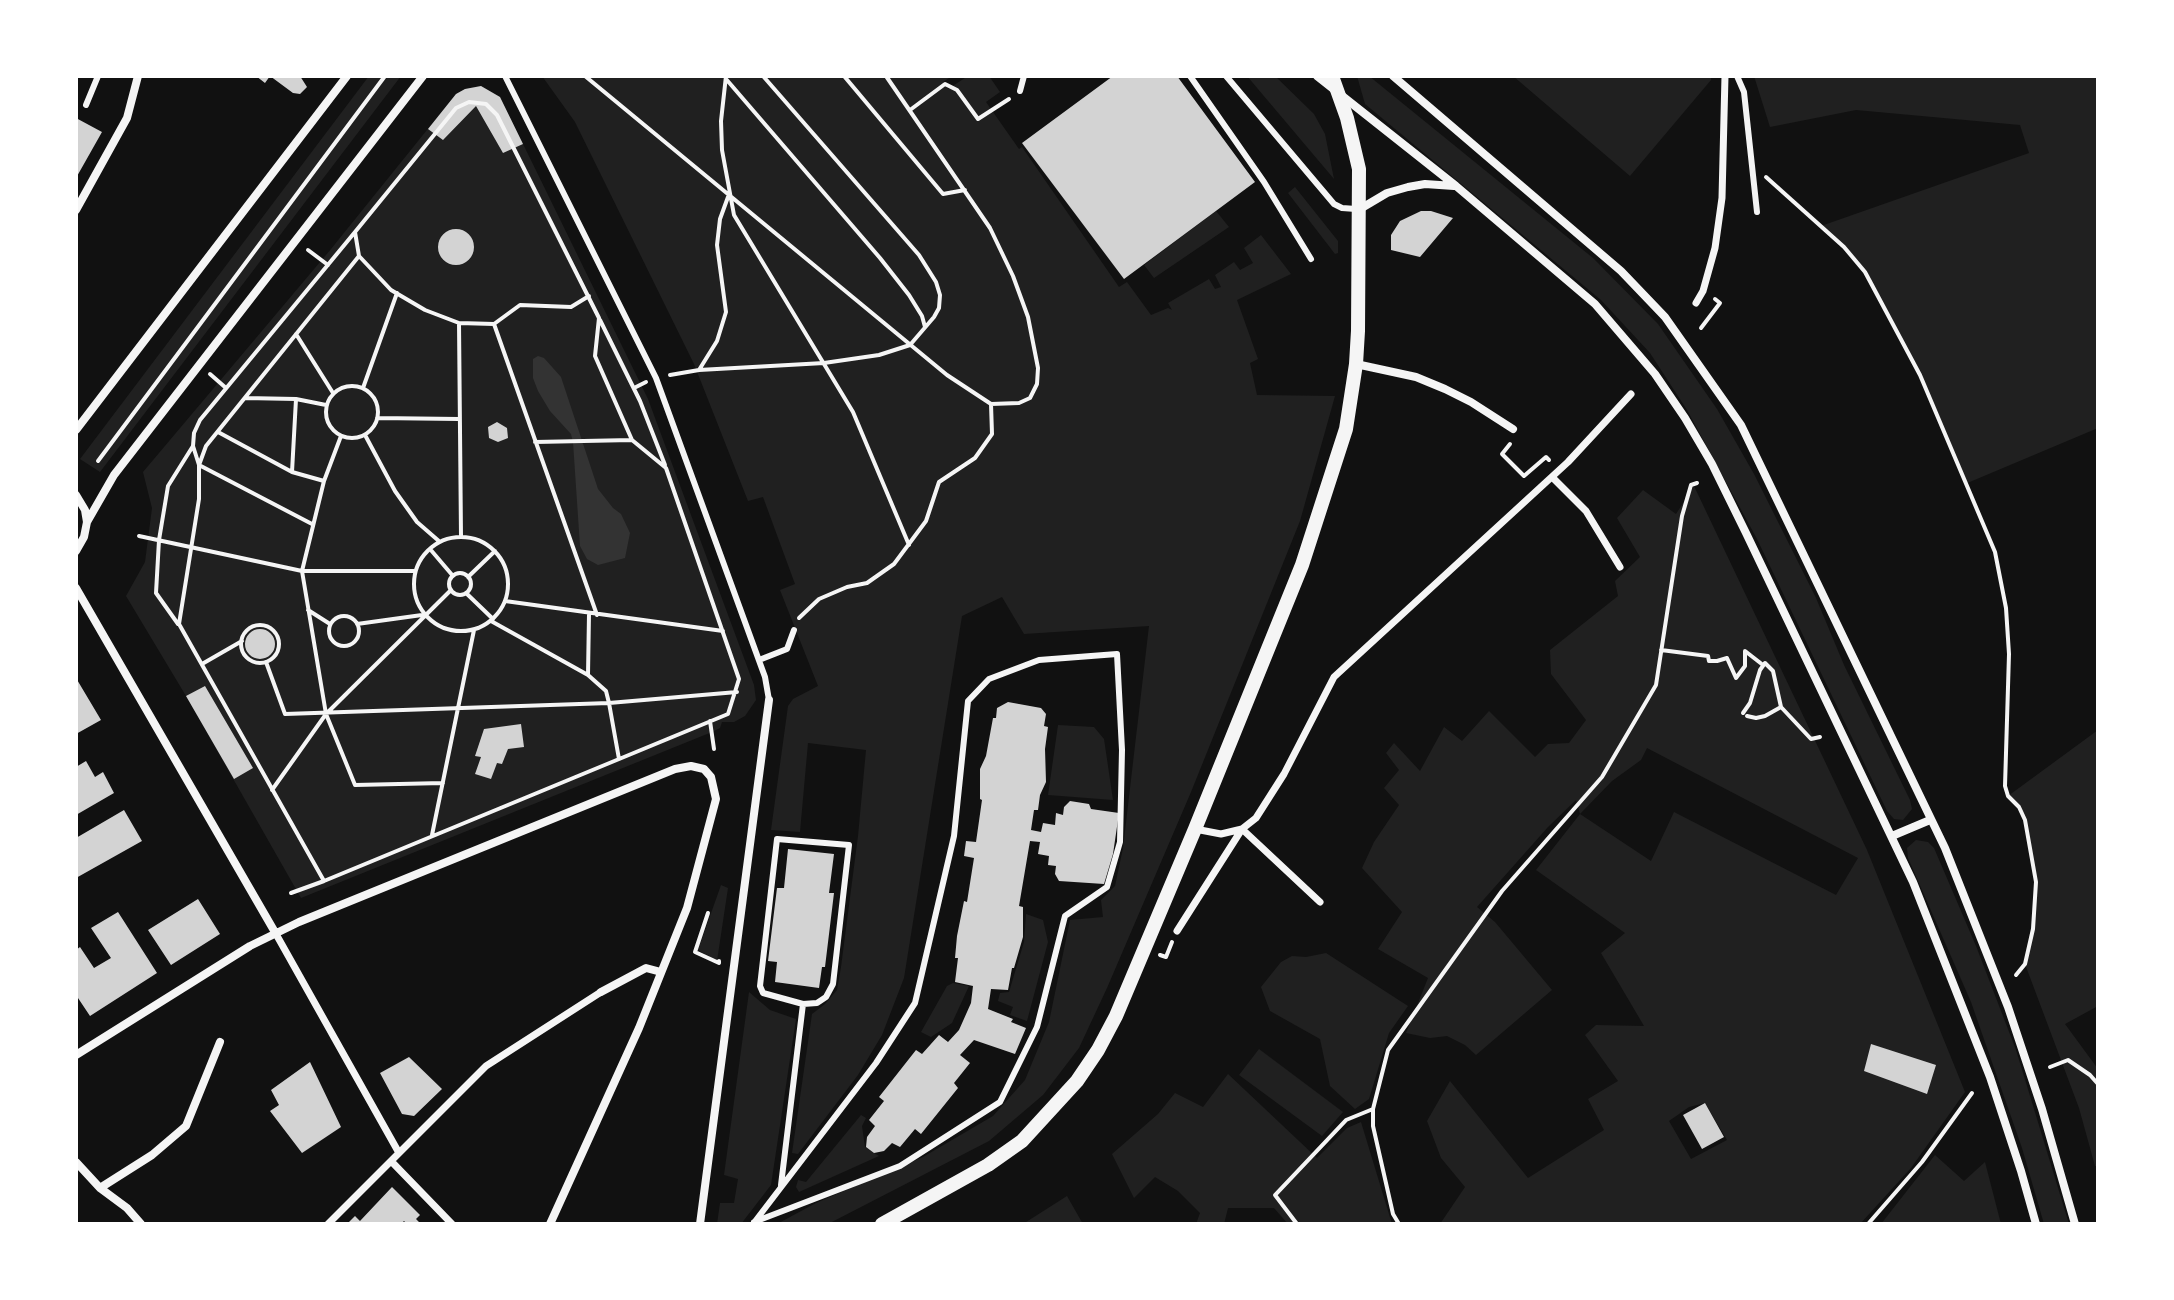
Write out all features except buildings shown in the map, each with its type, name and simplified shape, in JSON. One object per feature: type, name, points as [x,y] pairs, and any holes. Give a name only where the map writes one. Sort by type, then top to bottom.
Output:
[{"type":"street","points":[[76,210],[127,118],[138,76]]},
{"type":"street","points":[[76,430],[347,76]]},
{"type":"street","points":[[76,551],[84,537],[87,522],[114,475],[423,76]]},
{"type":"street","points":[[1317,76],[1456,186],[1595,304],[1655,374],[1712,464],[1892,836],[1929,920],[1990,1077],[2036,1224]]},
{"type":"street","points":[[882,1224],[988,1165],[1022,1141],[1077,1081],[1098,1050],[1116,1016],[1195,829],[1318,520],[1346,429],[1356,364],[1360,209],[1356,151],[1332,76]]},
{"type":"street","points":[[1393,76],[1621,271],[1665,317],[1741,425],[1945,848],[2008,1007],[2075,1224]]},
{"type":"street","points":[[1696,303],[1703,291],[1715,248],[1722,198],[1725,76]]},
{"type":"street","points":[[1360,209],[1387,193],[1408,187],[1425,184],[1456,186]]},
{"type":"street","points":[[1356,364],[1416,377],[1445,389],[1513,429]]},
{"type":"street","points":[[1177,931],[1242,829],[1256,818],[1284,774],[1334,677],[1552,477],[1631,394]]},
{"type":"street","points":[[1552,477],[1586,511],[1620,567]]},
{"type":"street","points":[[76,495],[85,510],[87,522]]},
{"type":"street","points":[[76,588],[399,1153]]},
{"type":"street","points":[[700,1224],[769,700]]},
{"type":"street","points":[[76,1055],[250,946],[299,922],[675,769],[691,766],[704,769],[711,777],[716,799],[687,908],[633,1042],[550,1224]]},
{"type":"street","points":[[1892,836],[1930,820]]},
{"type":"street","points":[[1195,829],[1221,834],[1242,829]]},
{"type":"street","points":[[1242,829],[1320,902]]},
{"type":"street","points":[[328,1224],[486,1066],[601,992],[646,968],[661,972]]},
{"type":"street","points":[[100,1188],[152,1155],[186,1126],[220,1042]]},
{"type":"street","points":[[391,1161],[452,1224]]},
{"type":"street","points":[[76,1162],[141,1224]]},
{"type":"lane","points":[[86,105],[98,76]]},
{"type":"lane","points":[[505,76],[656,378],[765,677],[769,700]]},
{"type":"lane","points":[[1020,91],[1024,76]]},
{"type":"lane","points":[[1190,76],[1264,182],[1311,259]]},
{"type":"lane","points":[[1226,76],[1334,204],[1342,208],[1360,209]]},
{"type":"lane","points":[[1737,76],[1744,92],[1757,212]]},
{"type":"lane","points":[[759,660],[787,649],[794,630]]},
{"type":"lane","points":[[1117,654],[1122,750],[1120,842],[1107,887],[1065,916],[1037,1027],[1000,1102],[900,1166],[753,1223],[876,1063],[915,1003],[954,836],[968,701],[989,679],[1039,660],[1117,654]]},
{"type":"lane","points":[[777,839],[849,845],[833,984],[826,997],[817,1003],[803,1004],[763,993],[760,986],[777,839]]},
{"type":"lane","points":[[780,1189],[803,1004]]},
{"type":"path","points":[[98,461],[385,76]]},
{"type":"path","points":[[585,76],[947,375],[991,404],[1019,403],[1030,398],[1037,384],[1038,368],[1028,317],[1013,276],[990,228],[886,76]]},
{"type":"path","points":[[656,378],[699,370],[824,363],[879,355],[910,345],[939,308],[940,295],[936,282],[919,255],[763,76]]},
{"type":"path","points":[[844,76],[943,194],[965,190]]},
{"type":"path","points":[[726,78],[721,121],[734,215],[853,412],[909,545]]},
{"type":"path","points":[[726,78],[880,258],[909,295],[925,327]]},
{"type":"path","points":[[910,110],[945,84],[957,90],[978,119],[1020,91]]},
{"type":"path","points":[[179,624],[199,499],[199,465],[193,446],[194,433],[200,420],[456,108],[469,102],[486,104],[497,115],[634,388],[666,468],[723,631],[739,679],[737,692],[728,714],[291,893]]},
{"type":"path","points":[[1753,166],[1844,247],[1865,272],[1920,375],[1995,552],[2006,608],[2009,654],[2005,786],[2008,796],[2019,807],[2025,820],[2036,882],[2033,929],[2025,964],[2016,975]]},
{"type":"path","points":[[699,370],[717,341],[726,312],[718,234],[729,195]]},
{"type":"path","points":[[355,232],[359,256],[397,293],[425,310],[459,323],[494,324],[520,305],[571,307],[589,296]]},
{"type":"path","points":[[199,465],[206,446],[359,256]]},
{"type":"path","points":[[363,388],[397,293]]},
{"type":"path","points":[[1701,328],[1720,303]]},
{"type":"path","points":[[599,318],[595,356],[632,440],[666,468]]},
{"type":"path","points":[[459,323],[461,537]]},
{"type":"path","points":[[494,324],[597,615]]},
{"type":"path","points":[[296,334],[333,393]]},
{"type":"path","points":[[200,365],[226,388]]},
{"type":"path","points":[[634,388],[641,385]]},
{"type":"path","points":[[347,386],[363,388],[377,404],[377,418],[365,435],[341,436],[326,420],[326,405],[333,393],[347,386]]},
{"type":"path","points":[[244,398],[296,399],[326,405]]},
{"type":"path","points":[[292,472],[296,399]]},
{"type":"path","points":[[794,630],[795,622],[804,610],[819,599],[847,587],[867,583],[894,564],[926,521],[939,482],[975,458],[992,434],[991,404]]},
{"type":"path","points":[[377,418],[459,419]]},
{"type":"path","points":[[217,432],[292,472],[324,481]]},
{"type":"path","points":[[365,435],[395,491],[417,522],[440,542]]},
{"type":"path","points":[[341,436],[324,481],[302,571],[326,714],[355,785],[443,783]]},
{"type":"path","points":[[535,442],[632,440]]},
{"type":"path","points":[[1504,440],[1511,445],[1502,454],[1524,476],[1546,457],[1559,470]]},
{"type":"path","points":[[193,446],[168,486],[159,540],[156,593],[179,624],[324,881]]},
{"type":"path","points":[[199,465],[312,524]]},
{"type":"path","points":[[1399,1224],[1393,1214],[1373,1126],[1373,1109],[1388,1050],[1502,891],[1602,777],[1656,685],[1682,516],[1691,485],[1697,483]]},
{"type":"path","points":[[139,536],[302,571],[415,571]]},
{"type":"path","points":[[461,537],[485,543],[495,551],[507,575],[505,601],[492,620],[474,630],[447,630],[434,624],[417,601],[415,571],[430,549],[440,542],[461,537]]},
{"type":"path","points":[[430,549],[453,576]]},
{"type":"path","points":[[468,577],[495,551]]},
{"type":"path","points":[[462,573],[468,577],[470,587],[466,593],[457,594],[451,590],[453,576],[462,573]]},
{"type":"path","points":[[272,790],[326,714],[451,590]]},
{"type":"path","points":[[466,593],[492,620],[588,675],[606,691],[619,759]]},
{"type":"path","points":[[505,601],[723,631]]},
{"type":"path","points":[[308,610],[330,625]]},
{"type":"path","points":[[588,675],[589,613]]},
{"type":"path","points":[[357,624],[357,638],[344,646],[331,639],[330,625],[337,618],[346,616],[357,624],[424,614]]},
{"type":"path","points":[[259,625],[271,628],[278,637],[279,649],[266,662],[253,662],[242,647],[242,641],[243,635],[259,625]]},
{"type":"path","points":[[432,835],[474,630]]},
{"type":"path","points":[[201,664],[242,641]]},
{"type":"path","points":[[1661,650],[1708,656],[1709,661],[1727,658],[1736,678],[1745,666],[1745,651],[1773,671],[1781,707],[1811,739],[1820,737]]},
{"type":"path","points":[[266,662],[285,714],[609,703],[737,692]]},
{"type":"path","points":[[1763,665],[1745,714],[1756,718],[1781,707]]},
{"type":"path","points":[[710,721],[714,749]]},
{"type":"path","points":[[1823,729],[1830,743]]},
{"type":"path","points":[[708,913],[695,952],[719,963],[721,949]]},
{"type":"path","points":[[1157,954],[1166,957],[1170,947]]},
{"type":"path","points":[[2007,968],[2011,980]]},
{"type":"path","points":[[2050,1067],[2068,1060],[2098,1084]]},
{"type":"path","points":[[2041,1061],[2046,1075]]},
{"type":"path","points":[[1975,1084],[1981,1098]]},
{"type":"path","points":[[1868,1224],[1922,1162],[1972,1093]]},
{"type":"path","points":[[1297,1224],[1275,1195],[1346,1120],[1373,1109]]},
{"type":"shaded area","points":[[369,76],[401,76],[100,472],[80,459]]},
{"type":"shaded area","points":[[542,76],[947,76],[949,78],[943,82],[948,89],[968,76],[989,76],[1000,92],[986,102],[1019,149],[1022,147],[1119,287],[1127,282],[1151,315],[1168,308],[1172,310],[1168,303],[1209,279],[1215,289],[1221,287],[1215,275],[1234,262],[1240,270],[1253,263],[1244,248],[1261,235],[1291,274],[1237,300],[1258,359],[1250,363],[1257,395],[1335,396],[1300,521],[1191,792],[1079,1048],[1043,1095],[989,1141],[828,1224],[777,1224],[816,1203],[923,1157],[993,1116],[1025,1080],[1049,1022],[1070,920],[1103,917],[1101,900],[1115,886],[1123,848],[1149,626],[1024,634],[1002,597],[962,616],[904,978],[882,1035],[858,1075],[798,1154],[792,1153],[812,1014],[837,990],[866,750],[808,743],[800,832],[771,830],[788,706],[793,699],[818,686],[780,590],[795,584],[763,497],[748,501],[694,364],[575,122]]},
{"type":"shaded area","points":[[1247,76],[1275,76],[1314,114],[1325,134],[1334,179]]},
{"type":"shaded area","points":[[1357,76],[1369,76],[1593,258],[1658,324],[1717,409],[1754,474],[1816,598],[1844,665],[1910,800],[1912,809],[1903,820],[1894,819],[1887,811],[1757,539],[1687,410],[1650,353],[1601,300],[1365,104]]},
{"type":"shaded area","points":[[1513,76],[1711,76],[1711,80],[1630,176]]},
{"type":"shaded area","points":[[1754,76],[2098,76],[2098,428],[1965,484],[1920,375],[1865,272],[1821,226],[2029,153],[2020,125],[1856,110],[1770,127]]},
{"type":"shaded area","points":[[481,86],[500,97],[648,399],[754,685],[756,700],[745,716],[734,722],[722,722],[720,728],[712,732],[301,898],[126,596],[145,562],[152,508],[143,472],[331,249],[456,94]]},
{"type":"shaded area","points":[[1295,187],[1338,241],[1338,253],[1335,254],[1288,193]]},
{"type":"shaded area","points":[[1216,211],[1229,227],[1154,278],[1144,265]]},
{"type":"shaded area","points":[[538,356],[544,358],[561,377],[598,489],[621,514],[630,533],[625,558],[598,565],[587,559],[580,546],[573,442],[571,434],[550,411],[538,391],[533,378],[533,359]]},
{"type":"shaded area","points":[[1694,486],[1867,850],[1965,1092],[1911,1168],[1860,1224],[1440,1224],[1465,1187],[1441,1158],[1427,1121],[1450,1081],[1528,1178],[1604,1130],[1588,1099],[1618,1081],[1585,1035],[1596,1025],[1644,1026],[1601,953],[1625,933],[1536,870],[1580,814],[1576,800],[1477,907],[1495,922],[1552,990],[1476,1055],[1447,1036],[1430,1038],[1406,1033],[1428,978],[1378,949],[1402,912],[1362,868],[1374,842],[1399,805],[1384,788],[1399,770],[1386,753],[1394,743],[1420,771],[1444,727],[1462,741],[1489,711],[1535,757],[1548,744],[1569,743],[1586,720],[1551,674],[1550,650],[1618,596],[1615,581],[1640,557],[1617,518],[1643,490],[1676,514]],"holes":[[[1647,748],[1858,858],[1836,895],[1674,812],[1651,861],[1580,814],[1612,781],[1641,760]],[[1705,1103],[1727,1140],[1691,1159],[1669,1121],[1689,1107]]]},
{"type":"shaded area","points":[[1058,725],[1094,727],[1104,739],[1113,800],[1048,795]]},
{"type":"shaded area","points":[[2098,730],[2098,1006],[2065,1024],[2098,1069],[2098,1166],[2095,1166],[2079,1108],[2025,964],[2036,895],[2028,832],[2019,807],[2008,796]]},
{"type":"shaded area","points":[[1916,840],[1928,842],[1934,848],[1976,946],[2016,1050],[2069,1224],[2044,1224],[2022,1148],[1971,1002],[1908,858],[1907,848]]},
{"type":"shaded area","points":[[721,885],[728,888],[717,961],[698,950]]},
{"type":"shaded area","points":[[1026,914],[1043,920],[1048,942],[1027,1021],[1010,1015],[1013,1007],[998,1001],[1000,993],[1009,992],[1024,942]]},
{"type":"shaded area","points":[[1326,953],[1408,1006],[1389,1033],[1369,1099],[1355,1109],[1330,1086],[1320,1039],[1270,1011],[1261,987],[1281,962],[1292,956]]},
{"type":"shaded area","points":[[953,983],[969,986],[952,1023],[931,1037],[921,1032],[947,986]]},
{"type":"shaded area","points":[[749,992],[770,1010],[796,1019],[771,1185],[741,1224],[717,1224],[720,1203],[734,1203],[738,1179],[724,1175]]},
{"type":"shaded area","points":[[1259,1049],[1343,1112],[1322,1136],[1239,1075]]},
{"type":"shaded area","points":[[1228,1074],[1317,1158],[1347,1128],[1361,1122],[1392,1224],[1288,1224],[1274,1208],[1228,1208],[1224,1224],[1196,1224],[1200,1213],[1178,1191],[1155,1177],[1134,1198],[1112,1154],[1158,1114],[1175,1093],[1203,1107]]},
{"type":"shaded area","points":[[861,1115],[866,1118],[862,1126],[865,1147],[879,1156],[799,1192],[796,1187],[798,1180],[806,1182]]},
{"type":"shaded area","points":[[1935,1155],[1964,1181],[1985,1162],[2001,1224],[1881,1224]]},
{"type":"shaded area","points":[[1067,1196],[1083,1224],[1023,1224]]}]
